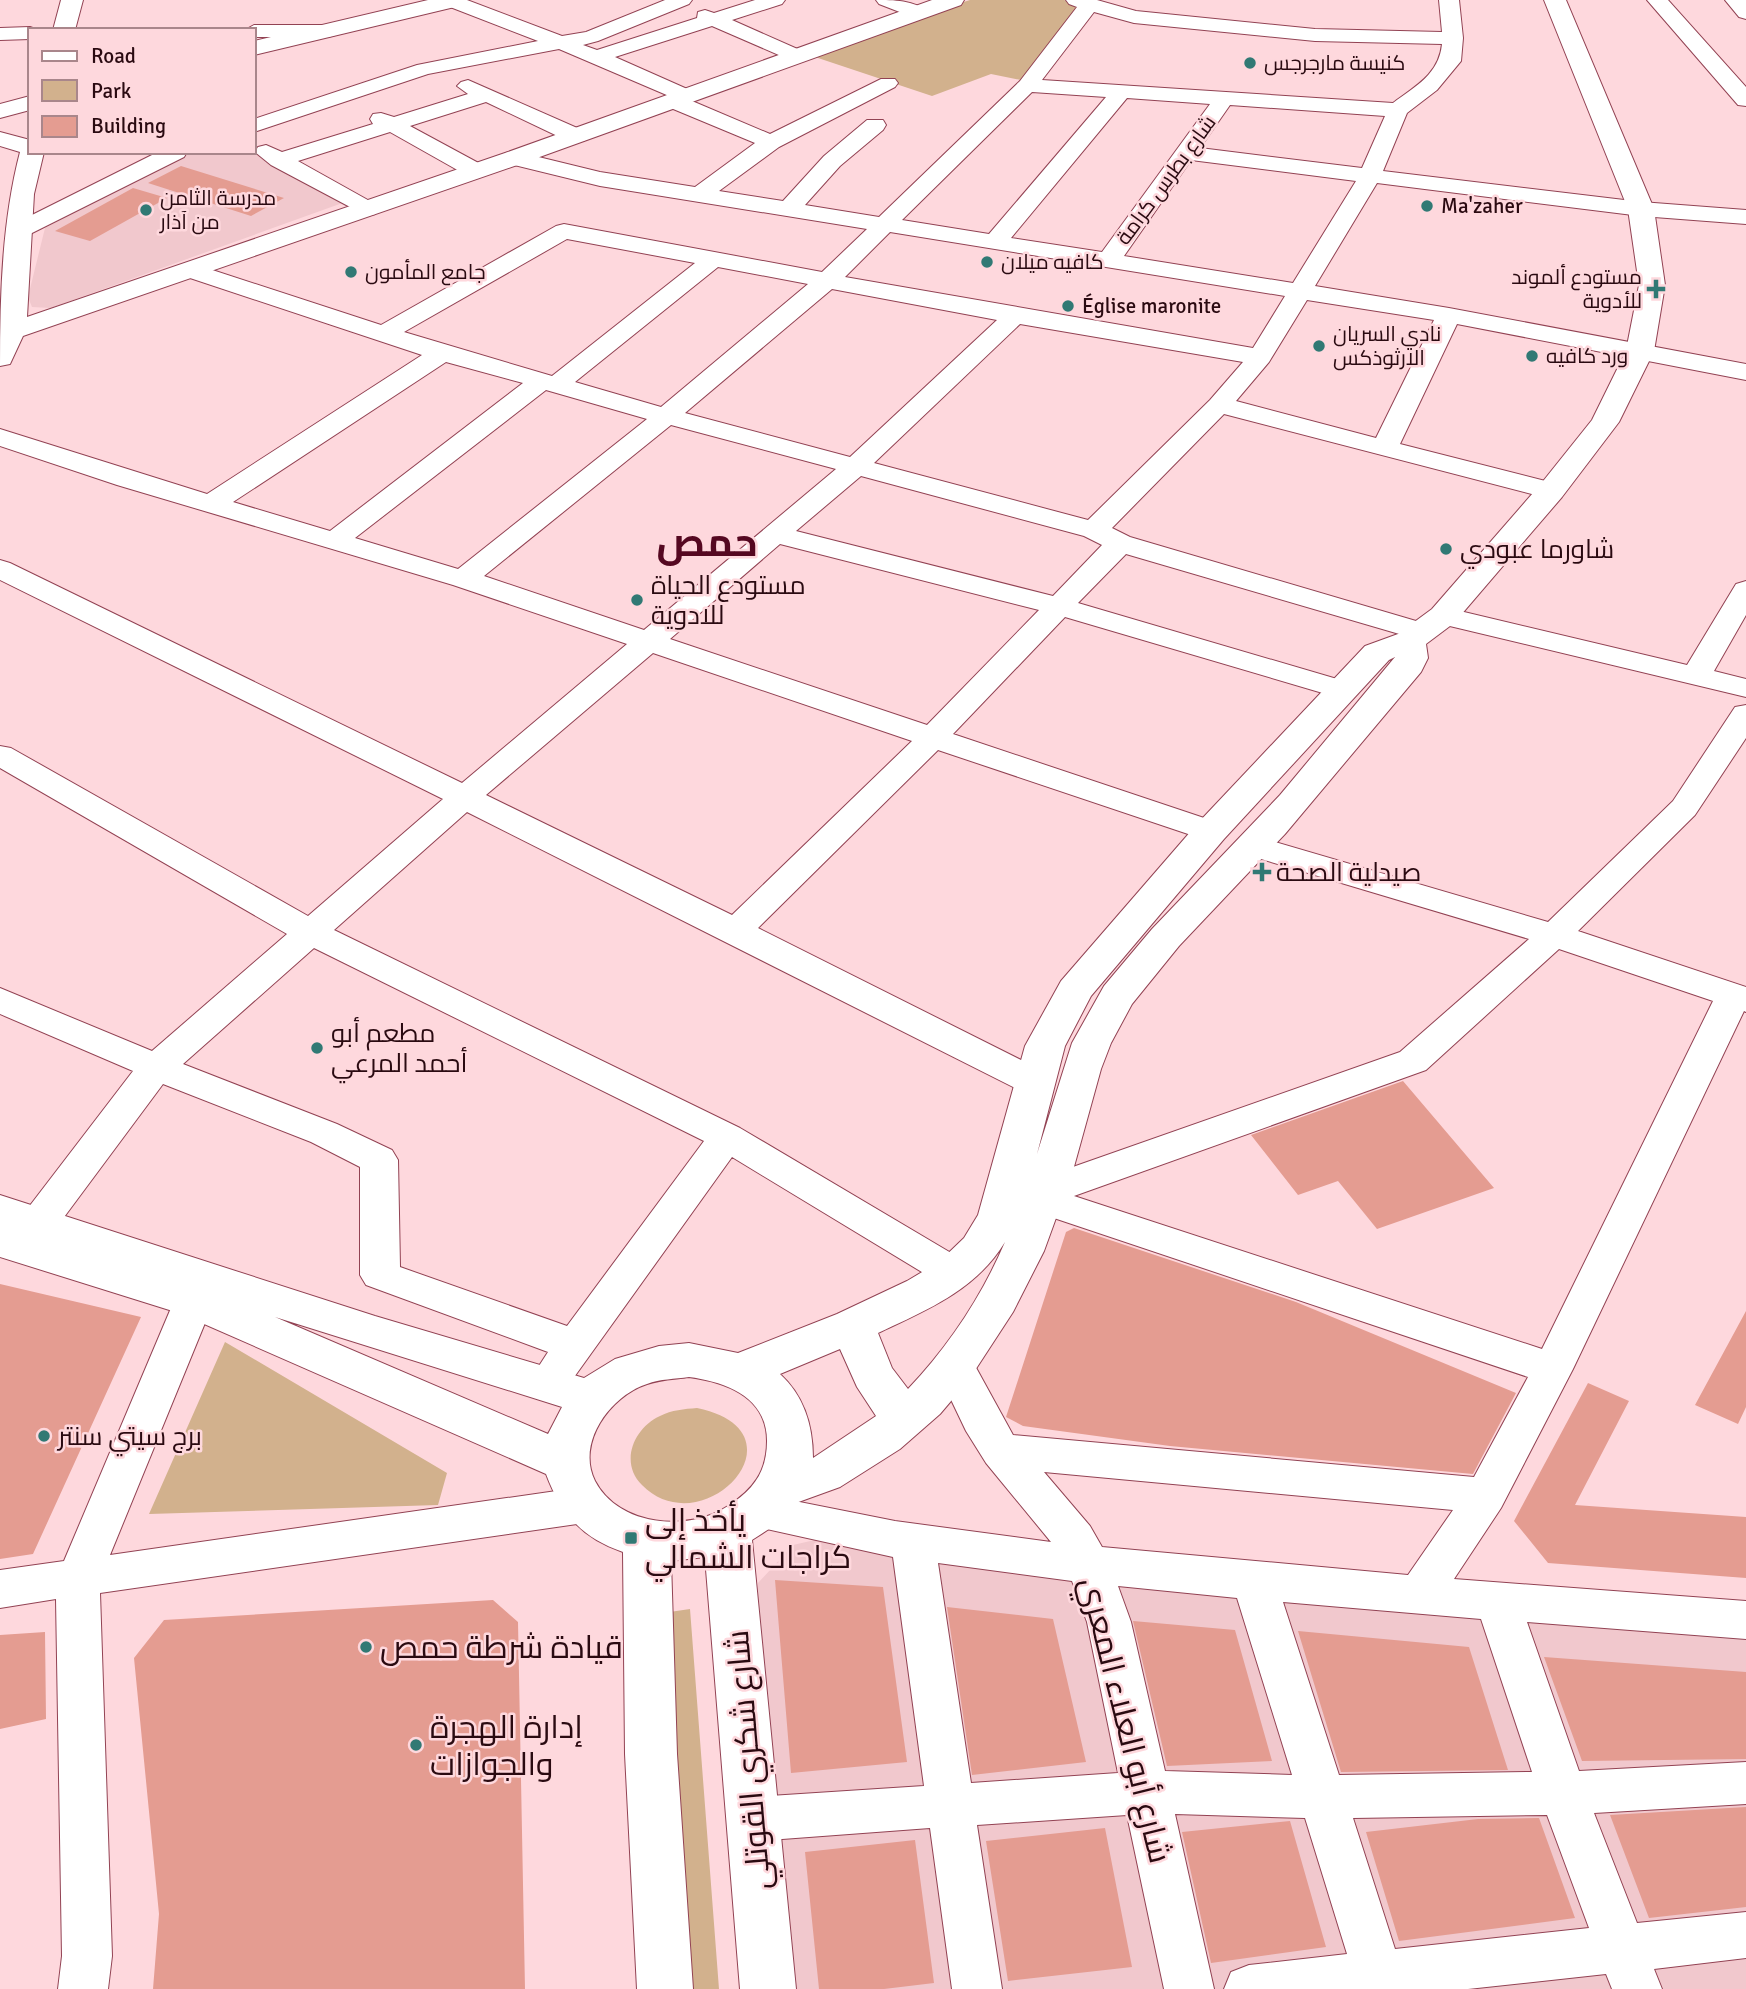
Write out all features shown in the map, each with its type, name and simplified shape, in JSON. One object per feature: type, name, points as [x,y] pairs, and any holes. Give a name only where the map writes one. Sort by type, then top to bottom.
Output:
[{"type":"main road","points":[[65,28],[72,0]]},
{"type":"main road","points":[[256,48],[454,0]]},
{"type":"main road","points":[[32,154],[22,194],[5,345],[189,270],[514,158],[953,0]]},
{"type":"main road","points":[[755,1511],[792,1455],[789,1422],[771,1392],[740,1371],[715,1363],[688,1360],[661,1362],[635,1369],[611,1381],[592,1398],[571,1428],[566,1462],[571,1485],[584,1505],[611,1527],[647,1539],[687,1541],[755,1511],[862,1451],[934,1391],[1007,1282],[1044,1195],[1074,1087],[1097,1028],[1118,994],[1253,846],[1409,665],[1425,630],[1551,491],[1605,422],[1640,351],[1652,285],[1641,209],[1555,0]]},
{"type":"main road","points":[[0,102],[28,101]]},
{"type":"main road","points":[[0,111],[28,102]]},
{"type":"main road","points":[[0,139],[28,146]]},
{"type":"main road","points":[[740,1371],[853,1326],[922,1293],[954,1273],[979,1249],[999,1217],[1034,1082],[1049,1037],[1075,990],[1211,831],[1377,653],[1425,630]]},
{"type":"main road","points":[[20,1216],[370,1332],[592,1398]]},
{"type":"main road","points":[[0,1241],[194,1301],[566,1462]]},
{"type":"main road","points":[[853,1326],[873,1375],[903,1419]]},
{"type":"main road","name":"شارع شكري القوتلي","points":[[755,1511],[754,1819],[768,1989]]},
{"type":"main road","points":[[647,1539],[651,1754],[665,1989]]},
{"type":"street","points":[[454,0],[597,57],[771,142]]},
{"type":"street","points":[[597,57],[775,0]]},
{"type":"street","points":[[887,0],[917,12]]},
{"type":"street","points":[[736,931],[931,739],[1058,607],[1107,536],[1260,357],[1370,176],[1398,110],[1430,86],[1451,61],[1449,0]]},
{"type":"street","points":[[1657,0],[1746,100]]},
{"type":"street","points":[[1735,0],[1746,13]]},
{"type":"street","points":[[256,125],[424,69],[591,37],[677,1],[713,20],[795,55]]},
{"type":"street","points":[[463,579],[666,416],[828,280],[1027,85],[1082,2],[1134,17],[1315,35],[1452,38]]},
{"type":"street","points":[[256,31],[328,31]]},
{"type":"street","points":[[0,34],[28,33]]},
{"type":"street","points":[[424,69],[443,74],[576,136]]},
{"type":"street","points":[[699,195],[771,142],[888,83]]},
{"type":"street","points":[[1027,85],[1398,110]]},
{"type":"street","points":[[994,243],[1121,92]]},
{"type":"street","points":[[279,160],[487,95]]},
{"type":"street","points":[[341,97],[476,171]]},
{"type":"street","name":"شارع بطرس كرامة","points":[[1108,261],[1224,99]]},
{"type":"street","points":[[789,209],[832,161],[875,125]]},
{"type":"street","points":[[256,147],[367,209]]},
{"type":"street","points":[[1185,153],[1641,209],[1746,217]]},
{"type":"street","points":[[20,230],[172,154]]},
{"type":"street","points":[[514,158],[600,179],[1449,315],[1746,372]]},
{"type":"street","points":[[383,334],[564,231],[1015,316],[1260,357]]},
{"type":"street","points":[[334,541],[714,259]]},
{"type":"street","points":[[189,270],[442,353],[1107,536],[1425,630],[1696,676],[1746,688]]},
{"type":"street","points":[[1385,447],[1449,315]]},
{"type":"street","points":[[20,1216],[156,1067],[465,797],[855,467],[1015,316]]},
{"type":"street","points":[[211,504],[442,353]]},
{"type":"street","points":[[1219,405],[1551,491]]},
{"type":"street","points":[[0,437],[211,504],[463,579],[931,739],[1211,831]]},
{"type":"street","points":[[774,534],[1058,607],[1343,690]]},
{"type":"street","points":[[6,580],[465,797],[1034,1082]]},
{"type":"street","points":[[1696,676],[1746,590]]},
{"type":"street","points":[[1044,1195],[1413,1061],[1554,934],[1684,808],[1746,714]]},
{"type":"street","points":[[0,755],[310,932],[727,1137],[954,1273]]},
{"type":"street","points":[[1253,846],[1554,934],[1740,998],[1486,1496],[1420,1594]]},
{"type":"street","points":[[0,1000],[156,1067],[324,1133],[379,1160],[380,1275],[575,1345]]},
{"type":"street","points":[[548,1383],[727,1137]]},
{"type":"street","points":[[1044,1195],[1553,1369]]},
{"type":"street","points":[[83,1989],[87,1956],[78,1579],[194,1301]]},
{"type":"street","name":"شارع أبو العلاء المعري","points":[[954,1364],[981,1419],[1001,1451],[1074,1539],[1088,1563],[1109,1622],[1189,1989]]},
{"type":"street","points":[[1001,1451],[1486,1496]]},
{"type":"street","points":[[0,1589],[584,1505]]},
{"type":"street","points":[[755,1511],[913,1542],[1088,1563],[1254,1581],[1746,1620]]},
{"type":"street","points":[[913,1542],[977,1989]]},
{"type":"street","points":[[1254,1581],[1381,1983]]},
{"type":"street","points":[[1497,1600],[1563,1793],[1630,1969]]},
{"type":"street","points":[[754,1819],[1146,1792],[1322,1797],[1563,1793],[1746,1783]]},
{"type":"street","points":[[1249,1989],[1630,1969],[1746,1935]]},
{"type":"shaded area","points":[[256,152],[348,201],[51,308],[32,307],[28,297],[45,228],[185,154]]},
{"type":"shaded area","points":[[832,1536],[1746,1620],[1746,1989],[768,1989],[754,1819],[758,1583],[793,1545]]},
{"type":"green space","points":[[970,0],[1064,0],[1079,5],[1021,80],[991,74],[932,96],[803,53]]},
{"type":"green space","points":[[225,1342],[447,1473],[438,1505],[149,1514]]},
{"type":"green space","points":[[697,1408],[730,1421],[745,1439],[746,1459],[735,1479],[716,1494],[692,1503],[667,1500],[642,1485],[635,1476],[631,1466],[633,1446],[651,1421],[669,1412]]},
{"type":"green space","points":[[690,1609],[719,1989],[679,1989],[656,1614]]},
{"type":"building","points":[[181,166],[284,198],[251,216],[148,183]]},
{"type":"building","points":[[133,188],[167,198],[90,241],[55,231]]},
{"type":"building","points":[[1403,1081],[1494,1188],[1377,1229],[1338,1181],[1298,1195],[1251,1135]]},
{"type":"building","points":[[1074,1228],[1296,1302],[1516,1393],[1473,1474],[1170,1446],[1023,1426],[1006,1417],[1066,1232]]},
{"type":"building","name":"برج سيتي سنتر","points":[[0,1284],[141,1317],[33,1554],[0,1559]]},
{"type":"building","points":[[1746,1311],[1746,1407],[1738,1424],[1695,1405]]},
{"type":"building","points":[[1588,1383],[1629,1401],[1575,1505],[1746,1517],[1746,1578],[1548,1563],[1514,1521]]},
{"type":"building","points":[[775,1580],[883,1587],[907,1762],[791,1773]]},
{"type":"building","points":[[493,1600],[518,1622],[525,1989],[153,1989],[159,1914],[134,1658],[164,1620]]},
{"type":"building","points":[[947,1607],[1053,1619],[1086,1762],[972,1775]]},
{"type":"building","points":[[1133,1621],[1235,1630],[1272,1761],[1167,1766]]},
{"type":"building","points":[[1298,1631],[1469,1647],[1508,1770],[1341,1772]]},
{"type":"building","points":[[45,1632],[46,1719],[0,1729],[0,1635]]},
{"type":"building","points":[[1544,1657],[1746,1672],[1746,1759],[1582,1761]]},
{"type":"building","points":[[1746,1807],[1746,1907],[1649,1918],[1610,1815]]},
{"type":"building","points":[[1539,1818],[1575,1918],[1399,1941],[1366,1832],[1478,1819]]},
{"type":"building","points":[[1290,1821],[1326,1947],[1211,1963],[1182,1832]]},
{"type":"building","points":[[1105,1828],[1132,1967],[1008,1981],[986,1841]]},
{"type":"building","points":[[915,1840],[934,1983],[884,1989],[819,1989],[805,1852]]},
{"type":"place","name":"كنيسة مارجرجس","points":[[1250,63]]},
{"type":"place","name":"Ma'zaher","points":[[1427,206]]},
{"type":"place","name":"مدرسة الثامن من آذار","points":[[146,210]]},
{"type":"place","name":"كافيه ميلان","points":[[987,262]]},
{"type":"place","name":"جامع المأمون","points":[[351,272]]},
{"type":"place","name":"مستودع ألموند للأدوية","points":[[1656,289]]},
{"type":"place","name":"Église maronite","points":[[1068,306]]},
{"type":"place","name":"نادي السريان الارثوذكس","points":[[1319,346]]},
{"type":"place","name":"ورد كافيه","points":[[1532,356]]},
{"type":"place","name":"شاورما عبودي","points":[[1446,549]]},
{"type":"place","name":"مستودع الحياة للادوية","points":[[637,600]]},
{"type":"place","name":"صيدلية الصحة","points":[[1262,872]]},
{"type":"place","name":"مطعم أبو أحمد المرعي","points":[[317,1048]]},
{"type":"place","name":"برج سيتي سنتر","points":[[44,1436]]},
{"type":"place","name":"يأخذ إلى كراجات الشمالي","points":[[631,1538]]},
{"type":"place","name":"قيادة شرطة حمص","points":[[366,1647]]},
{"type":"place","name":"إدارة الهجرة والجوازات","points":[[416,1745]]},
{"type":"district","name":"حمص","points":[[707,542]]}]
